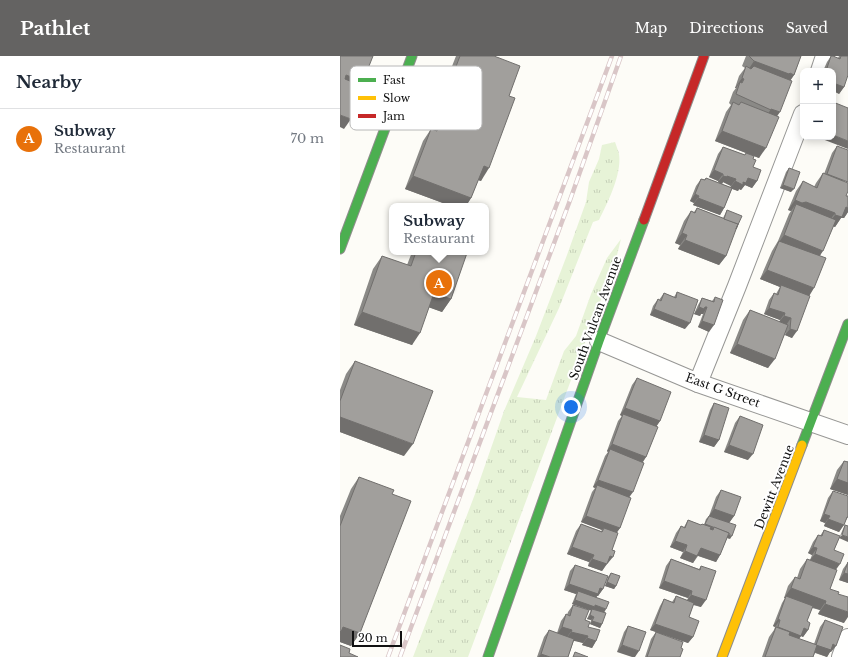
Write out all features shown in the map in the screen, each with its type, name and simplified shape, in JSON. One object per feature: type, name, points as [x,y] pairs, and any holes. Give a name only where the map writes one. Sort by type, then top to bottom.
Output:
[{"type":"main road","points":[[408,66],[412,56]]},
{"type":"main road","name":"South Vulcan Avenue","points":[[488,657],[599,341],[704,56]]},
{"type":"main road","points":[[341,246],[384,130]]},
{"type":"main road","name":"Dewitt Avenue","points":[[722,657],[848,324]]},
{"type":"street","points":[[821,68],[825,56]]},
{"type":"street","points":[[698,383],[800,122]]},
{"type":"street","name":"East G Street","points":[[599,341],[698,383],[848,435]]},
{"type":"street","points":[[841,657],[848,638]]},
{"type":"green space","points":[[615,142],[619,154],[619,162],[614,188],[599,220],[593,222],[559,308],[517,397],[546,400],[564,351],[576,336],[591,294],[607,258],[621,239],[616,259],[468,657],[413,657],[475,494],[504,411],[536,336],[567,255],[586,202],[589,182],[599,159],[602,145]]},
{"type":"building","points":[[340,56],[373,56],[369,66],[350,66],[350,76],[346,75],[345,79],[350,81],[350,119],[340,115]]},
{"type":"building","points":[[460,56],[494,56],[520,66],[509,96],[515,98],[489,168],[484,166],[471,198],[413,176],[431,130],[482,130],[482,66],[456,66]]},
{"type":"building","points":[[749,56],[801,56],[794,75],[754,61]]},
{"type":"building","points":[[831,56],[840,59],[841,56],[848,56],[848,75],[844,87],[836,84],[836,68],[827,68]]},
{"type":"building","points":[[746,66],[751,69],[754,66],[792,81],[780,112],[771,110],[736,94],[740,82],[742,83],[744,79],[742,78]]},
{"type":"building","points":[[733,102],[739,105],[741,102],[779,117],[766,148],[722,131]]},
{"type":"building","points":[[836,103],[848,108],[848,141],[836,136]]},
{"type":"building","points":[[837,146],[848,150],[848,182],[827,174]]},
{"type":"building","points":[[723,147],[745,155],[746,153],[754,156],[753,159],[756,160],[753,167],[761,170],[757,181],[748,178],[746,183],[743,182],[743,185],[735,181],[736,179],[723,176],[723,174],[714,170]]},
{"type":"building","points":[[789,168],[800,172],[794,189],[783,185]]},
{"type":"building","points":[[823,173],[848,183],[848,191],[846,196],[848,196],[848,208],[846,207],[842,217],[806,202],[802,203],[795,200],[803,181],[817,188]]},
{"type":"building","points":[[706,178],[732,188],[724,208],[698,198],[699,196],[695,194],[701,179],[705,180]]},
{"type":"building","points":[[796,204],[836,220],[823,251],[784,235]]},
{"type":"building","points":[[697,208],[738,224],[726,256],[685,240],[687,235],[682,233],[691,211],[695,213]]},
{"type":"building","points":[[727,210],[742,216],[736,229],[738,224],[724,219]]},
{"type":"building","points":[[779,241],[826,258],[814,288],[767,270]]},
{"type":"building","points":[[415,255],[466,255],[451,299],[434,293],[420,333],[362,312],[382,256],[411,266]]},
{"type":"building","points":[[781,285],[810,296],[797,331],[790,329],[791,318],[784,316],[785,313],[769,308],[774,293],[778,295]]},
{"type":"building","points":[[677,292],[698,300],[690,323],[654,309],[658,299],[661,301],[664,293],[676,298]]},
{"type":"building","points":[[715,297],[723,300],[714,325],[702,321],[707,307],[704,309],[699,307],[702,298],[714,302]]},
{"type":"building","points":[[750,310],[788,325],[775,359],[737,344]]},
{"type":"building","points":[[355,361],[433,391],[413,444],[340,417],[340,401]]},
{"type":"building","points":[[637,378],[671,392],[660,421],[625,408]]},
{"type":"building","points":[[714,403],[729,408],[719,440],[704,435]]},
{"type":"building","points":[[623,414],[658,427],[646,457],[612,444]]},
{"type":"building","points":[[740,416],[763,425],[753,454],[729,445]]},
{"type":"building","points":[[610,449],[644,463],[633,492],[598,480]]},
{"type":"building","points":[[844,461],[848,462],[848,483],[837,479]]},
{"type":"building","points":[[359,477],[394,490],[392,494],[411,501],[360,633],[343,627],[341,632],[340,526]]},
{"type":"building","points":[[597,485],[631,498],[620,528],[586,516]]},
{"type":"building","points":[[721,490],[741,497],[734,516],[714,509]]},
{"type":"building","points":[[833,491],[848,496],[848,517],[844,525],[828,519],[830,516],[824,514]]},
{"type":"building","points":[[709,516],[736,525],[732,536],[729,533],[705,524]]},
{"type":"building","points":[[688,520],[711,527],[710,529],[713,530],[714,527],[729,533],[720,555],[701,548],[697,556],[685,551],[687,545],[675,541],[681,526],[685,528]]},
{"type":"building","points":[[581,524],[602,532],[604,528],[618,533],[612,550],[615,551],[613,557],[610,556],[607,564],[592,559],[594,555],[572,547]]},
{"type":"building","points":[[845,525],[848,526],[848,537],[842,535]]},
{"type":"building","points":[[824,530],[840,536],[834,550],[844,554],[840,564],[815,554],[817,548],[813,547],[818,535],[822,536]]},
{"type":"building","points":[[671,559],[700,570],[701,566],[716,571],[706,600],[691,595],[692,591],[664,581]]},
{"type":"building","points":[[807,559],[837,570],[830,589],[839,592],[838,594],[848,597],[848,612],[825,604],[826,601],[791,588],[795,577],[800,579]]},
{"type":"building","points":[[848,562],[848,574],[844,573]]},
{"type":"building","points":[[575,565],[608,576],[603,589],[600,588],[598,594],[569,584]]},
{"type":"building","points":[[611,573],[620,576],[616,586],[607,582]]},
{"type":"building","points":[[578,591],[609,602],[606,609],[575,600]]},
{"type":"building","points":[[676,596],[694,603],[689,617],[699,621],[693,637],[655,624],[664,599],[674,603]]},
{"type":"building","points":[[786,596],[813,606],[807,621],[810,623],[808,630],[804,628],[801,636],[778,627],[780,620],[778,619]]},
{"type":"building","points":[[573,605],[589,610],[585,620],[590,622],[588,627],[600,630],[596,641],[587,638],[588,636],[571,632],[572,630],[562,627],[566,614],[570,616]]},
{"type":"building","points":[[592,609],[606,613],[602,624],[592,621],[594,617],[590,615]]},
{"type":"building","points":[[825,620],[843,627],[836,646],[833,644],[831,650],[816,645]]},
{"type":"building","points":[[628,626],[646,632],[639,651],[622,645]]},
{"type":"building","points":[[776,627],[790,632],[789,635],[817,645],[813,657],[765,657]]},
{"type":"building","points":[[549,630],[574,639],[568,657],[550,657],[541,654]]},
{"type":"building","points":[[656,632],[683,642],[681,648],[683,649],[680,657],[647,657]]},
{"type":"building","points":[[340,645],[350,649],[349,653],[358,657],[340,657]]},
{"type":"building","points":[[575,652],[588,657],[573,657]]},
{"type":"railway","points":[[388,657],[612,56]]},
{"type":"railway","points":[[400,657],[569,203],[621,56]]},
{"type":"traffic: fast","points":[[408,66],[412,56]]},
{"type":"traffic: fast","points":[[340,249],[384,130]]},
{"type":"traffic: fast","points":[[488,657],[599,341],[644,220]]},
{"type":"traffic: fast","points":[[802,445],[848,324]]},
{"type":"traffic: slow","points":[[722,657],[802,445]]},
{"type":"traffic: jam","points":[[644,220],[704,56]]},
{"type":"place","name":"Subway","points":[[439,283]]}]
